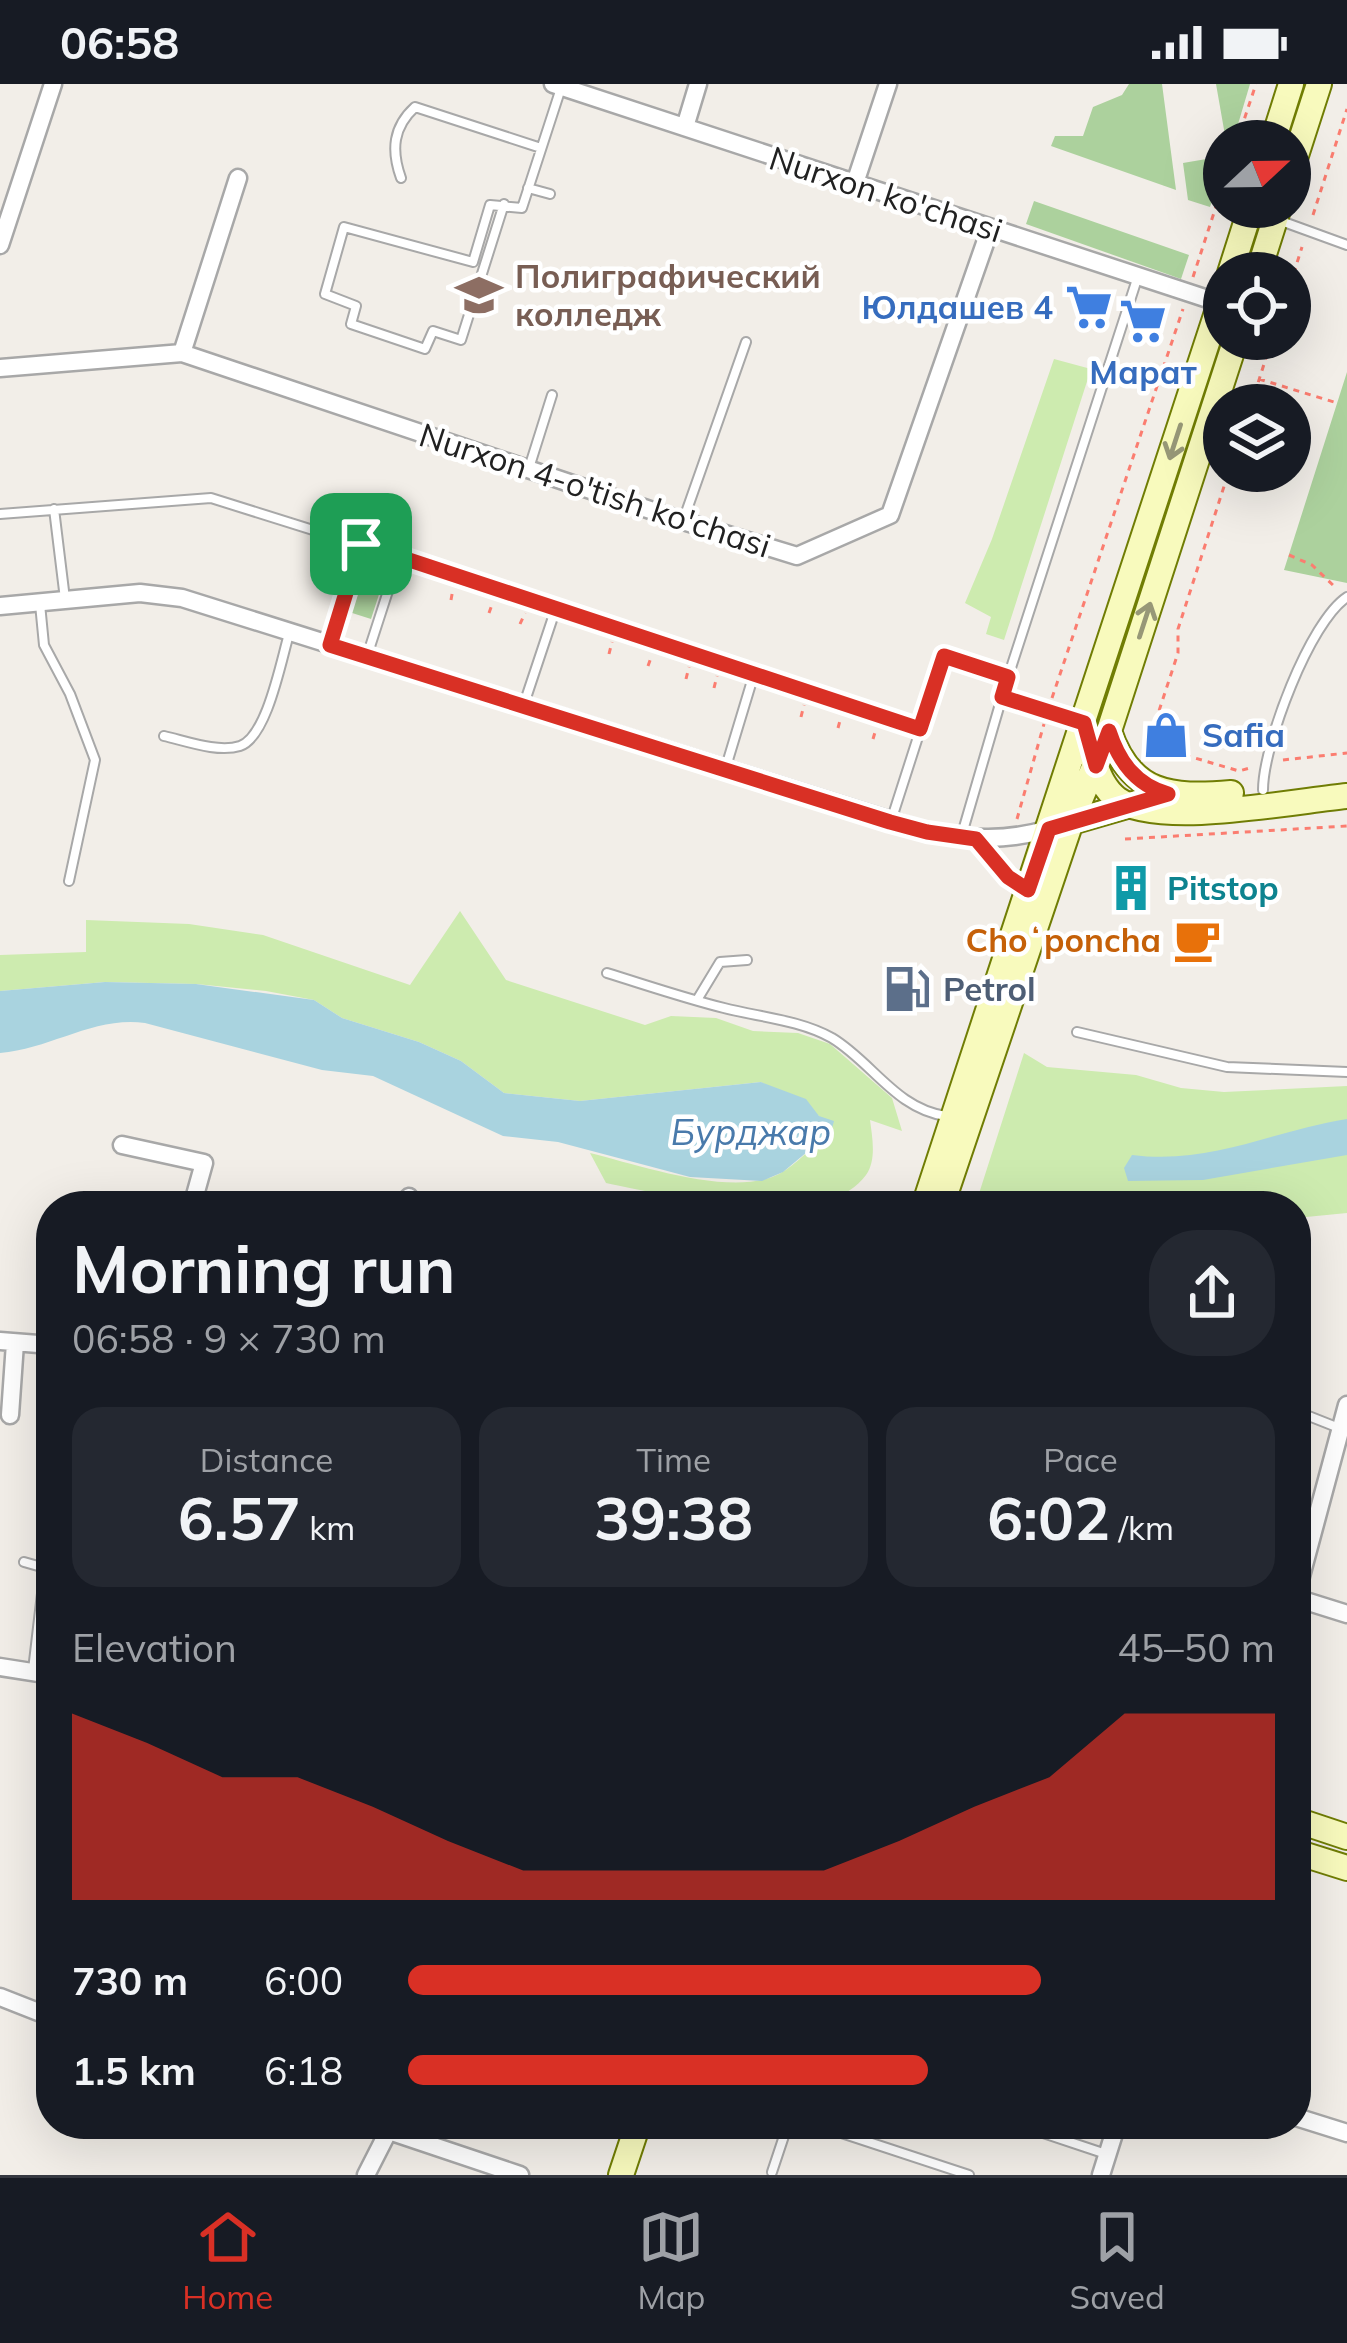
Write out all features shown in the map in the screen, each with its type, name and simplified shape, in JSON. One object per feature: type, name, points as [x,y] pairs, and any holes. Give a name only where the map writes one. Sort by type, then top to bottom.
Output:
[{"type":"main road","points":[[1280,120],[1291,84]]},
{"type":"main road","points":[[1307,120],[1319,84]]},
{"type":"main road","points":[[958,1121],[1060,825],[1084,723],[1203,360]]},
{"type":"main road","points":[[937,1191],[1028,890],[1096,766],[1229,360]]},
{"type":"main road","points":[[1084,723],[1107,790],[1128,805],[1202,812],[1347,796]]},
{"type":"main road","points":[[1109,731],[1130,772],[1168,794]]},
{"type":"main road","points":[[1060,825],[1168,794],[1347,781]]},
{"type":"main road","points":[[1311,1825],[1347,1837]]},
{"type":"main road","points":[[1311,1857],[1347,1868]]},
{"type":"main road","points":[[607,2175],[619,2139]]},
{"type":"main road","points":[[621,2175],[633,2139]]},
{"type":"street","points":[[0,245],[53,84]]},
{"type":"street","points":[[685,127],[698,84]]},
{"type":"street","points":[[855,183],[888,84]]},
{"type":"street","name":"Nurxon ko'chasi","points":[[557,85],[1203,295]]},
{"type":"street","points":[[182,353],[238,178]]},
{"type":"street","name":"Nurxon 4-o'tish ko'chasi","points":[[0,368],[182,353],[797,556],[890,515],[990,229]]},
{"type":"street","points":[[0,607],[140,593],[165,595],[890,822],[969,838],[1012,838],[1060,825]]},
{"type":"street","points":[[969,838],[1028,890]]},
{"type":"street","points":[[122,1145],[204,1163],[196,1191]]},
{"type":"street","points":[[8,1342],[10,1415]]},
{"type":"street","points":[[1311,1537],[1347,1406]]},
{"type":"street","points":[[1311,1602],[1347,1615]]},
{"type":"street","points":[[0,1667],[36,1672]]},
{"type":"street","points":[[0,1997],[36,2011]]},
{"type":"street","points":[[1311,2122],[1347,2133]]},
{"type":"street","points":[[366,2175],[385,2139]]},
{"type":"street","points":[[423,2139],[520,2175]]},
{"type":"street","points":[[1101,2175],[1113,2139]]},
{"type":"lane","points":[[504,204],[461,340],[433,331],[425,349],[351,324],[356,305],[325,293],[344,227],[473,262],[490,206],[504,204],[522,208],[557,85]]},
{"type":"lane","points":[[401,178],[394,141],[401,120],[416,107],[541,148]]},
{"type":"lane","points":[[528,188],[550,194]]},
{"type":"lane","points":[[1303,228],[1347,245]]},
{"type":"lane","points":[[969,838],[1008,677],[1138,276]]},
{"type":"lane","points":[[683,521],[746,342]]},
{"type":"lane","points":[[529,471],[552,395]]},
{"type":"lane","points":[[0,514],[211,498],[920,729]]},
{"type":"lane","points":[[55,509],[66,600]]},
{"type":"lane","points":[[330,645],[361,544]]},
{"type":"lane","points":[[367,657],[400,557]]},
{"type":"lane","points":[[1263,790],[1265,764],[1289,692],[1322,623],[1346,597]]},
{"type":"lane","points":[[40,603],[44,645],[70,694],[94,760],[69,880]]},
{"type":"lane","points":[[524,706],[556,608]]},
{"type":"lane","points":[[164,736],[212,746],[247,743],[260,728],[289,632]]},
{"type":"lane","points":[[890,822],[944,656],[1008,677]]},
{"type":"lane","points":[[724,770],[754,674]]},
{"type":"lane","points":[[1002,697],[1084,723]]},
{"type":"lane","points":[[697,1000],[720,962],[747,961]]},
{"type":"lane","points":[[607,973],[833,1039],[922,1111],[958,1121]]},
{"type":"lane","points":[[1077,1032],[1228,1067],[1347,1072]]},
{"type":"lane","points":[[1311,1418],[1339,1428]]},
{"type":"lane","points":[[24,1562],[36,1565]]},
{"type":"lane","points":[[772,2172],[783,2139]]},
{"type":"lane","points":[[860,2139],[969,2175]]},
{"type":"lane","points":[[1061,2139],[1108,2155]]},
{"type":"path","points":[[1244,120],[1256,84]]},
{"type":"path","points":[[1301,252],[1347,110]]},
{"type":"path","points":[[1012,838],[1048,710],[1209,228]]},
{"type":"path","points":[[1257,384],[1265,360]]},
{"type":"path","points":[[1259,379],[1337,403]]},
{"type":"path","points":[[1222,492],[1178,629],[1178,653],[1153,729],[1154,739],[1161,748],[1238,771],[1347,753]]},
{"type":"path","points":[[1289,554],[1312,566],[1346,597]]},
{"type":"path","points":[[1144,756],[1154,739]]},
{"type":"path","points":[[1125,838],[1347,826]]},
{"type":"green space","points":[[1129,84],[1162,84],[1176,190],[1051,146],[1055,136],[1083,136],[1093,107],[1122,95]]},
{"type":"green space","points":[[1216,84],[1250,84],[1239,120],[1222,120]]},
{"type":"green space","points":[[1203,160],[1203,205],[1188,200],[1183,163]]},
{"type":"green space","points":[[1034,201],[1189,255],[1181,279],[1026,224]]},
{"type":"green space","points":[[1054,359],[1091,369],[1004,640],[986,634],[991,617],[965,603]]},
{"type":"green space","points":[[1347,372],[1347,583],[1284,570]]},
{"type":"green space","points":[[362,572],[384,579],[371,619],[349,612]]},
{"type":"green space","points":[[460,911],[506,980],[645,1025],[671,1016],[716,1018],[753,1031],[798,1033],[830,1044],[892,1098],[902,1131],[870,1120],[872,1162],[866,1175],[847,1191],[647,1191],[606,1183],[590,1153],[686,1177],[737,1183],[779,1174],[831,1132],[819,1116],[761,1082],[580,1101],[504,1093],[461,1061],[419,1042],[342,1018],[314,1000],[266,991],[105,982],[0,991],[0,955],[86,952],[86,920],[189,924],[263,935],[410,985]]},
{"type":"green space","points":[[1024,1053],[1047,1067],[1136,1075],[1181,1088],[1224,1092],[1347,1086],[1347,1213],[1311,1217],[1311,1191],[980,1191]]},
{"type":"water","name":"Бурджар","points":[[105,982],[196,984],[314,1000],[342,1018],[461,1061],[504,1093],[580,1101],[761,1082],[806,1099],[819,1116],[834,1121],[831,1132],[783,1172],[762,1181],[690,1177],[558,1142],[503,1136],[373,1076],[322,1070],[145,1023],[108,1024],[0,1053],[0,991]]},
{"type":"water","points":[[1347,1119],[1347,1155],[1203,1180],[1128,1181],[1124,1168],[1132,1155],[1215,1151]]},
{"type":"place","name":"Полиграфический колледж","points":[[479,295]]},
{"type":"place","name":"Юлдашев 4","points":[[1089,307]]},
{"type":"place","name":"Марат","points":[[1143,321]]},
{"type":"place","name":"Safia","points":[[1166,735]]},
{"type":"place","name":"Pitstop","points":[[1131,888]]},
{"type":"place","name":"Choʻponcha","points":[[1197,940]]},
{"type":"place","name":"Petrol","points":[[907,989]]},
{"type":"route","points":[[361,544],[920,729],[944,656],[1008,677],[1002,697],[1084,723],[1096,766],[1109,731],[1130,772],[1168,794],[1049,829],[1028,890],[1008,877],[976,839],[890,822],[330,645],[361,544]]}]
